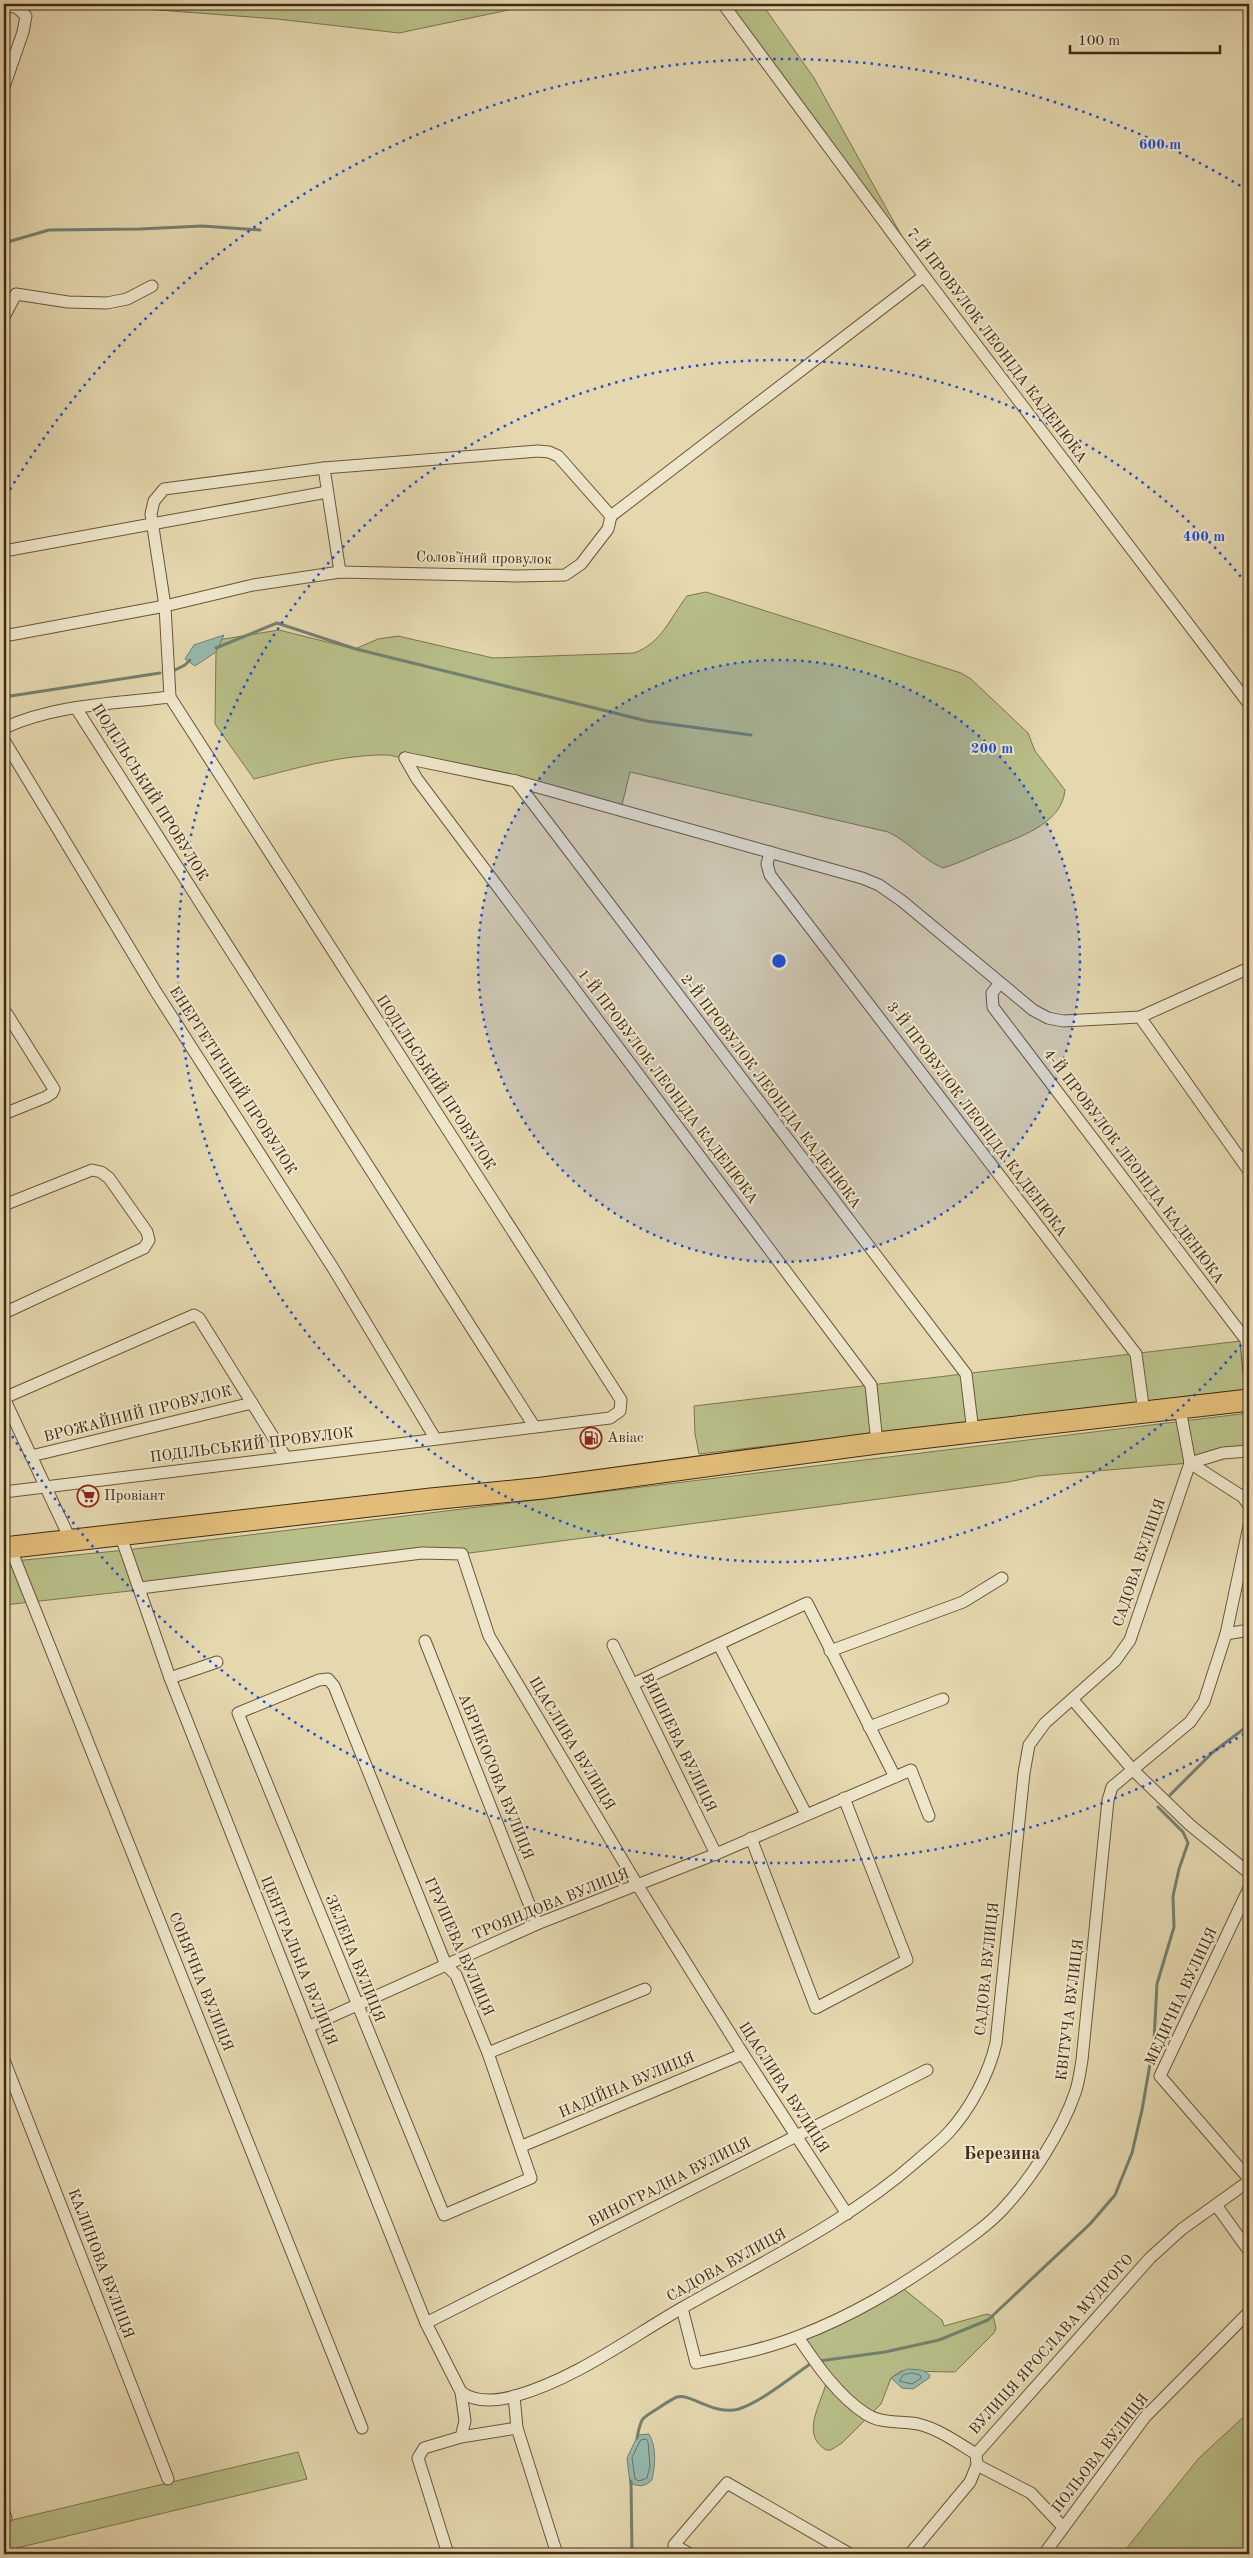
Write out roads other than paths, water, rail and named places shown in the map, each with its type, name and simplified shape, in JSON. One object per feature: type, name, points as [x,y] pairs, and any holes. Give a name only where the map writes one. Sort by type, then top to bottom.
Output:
[{"type":"highway","points":[[7,1548],[543,1488],[973,1432],[1249,1400]]},
{"type":"street","name":"7-Й ПРОВУЛОК ЛЕОНІДА КАДЕНЮКА","points":[[723,4],[924,276],[1249,704]]},
{"type":"street","points":[[4,6],[16,7],[26,16],[23,32],[4,87]]},
{"type":"street","points":[[4,728],[37,714],[170,697],[165,606],[152,524],[154,501],[164,489],[324,468],[549,452],[558,456],[611,516],[924,276]]},
{"type":"street","points":[[4,316],[16,294],[68,302],[108,303],[127,299],[152,286]]},
{"type":"street","points":[[324,468],[340,572]]},
{"type":"street","points":[[4,551],[327,492]]},
{"type":"street","name":"Соловʼїний провулок","points":[[4,636],[165,606],[252,585],[340,572],[517,576],[565,575],[581,564],[608,528],[611,516]]},
{"type":"street","name":"ПОДІЛЬСЬКИЙ ПРОВУЛОК","points":[[4,1492],[285,1456],[610,1418],[620,1411],[621,1400],[587,1351],[170,697]]},
{"type":"street","name":"ПОДІЛЬСЬКИЙ ПРОВУЛОК","points":[[76,708],[534,1426]]},
{"type":"street","name":"ЕНЕРГЕТИЧНИЙ ПРОВУЛОК","points":[[4,740],[156,992],[333,1268],[434,1438]]},
{"type":"street","name":"1-Й ПРОВУЛОК ЛЕОНІДА КАДЕНЮКА","points":[[516,781],[405,758],[417,779],[576,993],[794,1279],[871,1385],[878,1444]]},
{"type":"street","points":[[516,781],[862,878],[879,885],[1032,1010],[1048,1018],[1063,1021],[1140,1017],[1249,968]]},
{"type":"street","name":"2-Й ПРОВУЛОК ЛЕОНІДА КАДЕНЮКА","points":[[516,781],[966,1374],[973,1432]]},
{"type":"street","name":"3-Й ПРОВУЛОК ЛЕОНІДА КАДЕНЮКА","points":[[770,852],[767,864],[770,875],[1136,1354],[1144,1413]]},
{"type":"street","name":"4-Й ПРОВУЛОК ЛЕОНІДА КАДЕНЮКА","points":[[1000,983],[992,993],[993,1007],[1246,1340],[1249,1373]]},
{"type":"street","points":[[4,1012],[12,1021],[54,1088],[52,1093],[4,1114]]},
{"type":"street","points":[[1140,1017],[1249,1171]]},
{"type":"street","points":[[4,1205],[92,1170],[101,1172],[109,1178],[142,1224],[149,1240],[144,1248],[4,1313]]},
{"type":"street","name":"ВРОЖАЙНИЙ ПРОВУЛОК","points":[[4,1398],[191,1315],[199,1318],[285,1456]]},
{"type":"street","points":[[4,1398],[71,1541]]},
{"type":"street","name":"ВРОЖАЙНИЙ ПРОВУЛОК","points":[[31,1456],[252,1403]]},
{"type":"street","points":[[1180,1409],[1190,1463],[1243,1497],[1249,1506]]},
{"type":"street","points":[[1190,1463],[1223,1453],[1249,1451]]},
{"type":"street","name":"САДОВА ВУЛИЦЯ","points":[[461,2392],[470,2398],[480,2400],[514,2396],[566,2376],[847,2214],[900,2175],[948,2133],[959,2120],[989,2067],[999,2025],[1013,1872],[1029,1745],[1045,1723],[1115,1661],[1130,1640],[1190,1463]]},
{"type":"street","name":"КВІТУЧА ВУЛИЦЯ","points":[[682,2308],[696,2363],[736,2356],[798,2337],[867,2307],[922,2272],[987,2224],[1018,2190],[1057,2131],[1076,2091],[1082,2060],[1108,1800],[1112,1786],[1133,1770],[1198,1712],[1209,1692],[1226,1634],[1249,1526]]},
{"type":"street","name":"ЦЕНТРАЛЬНА ВУЛИЦЯ","points":[[120,1534],[170,1678],[308,2027],[426,2323],[461,2392],[465,2421],[461,2437]]},
{"type":"street","name":"СОНЯЧНА ВУЛИЦЯ","points":[[7,1548],[362,2428]]},
{"type":"street","name":"ЩАСЛИВА ВУЛИЦЯ","points":[[140,1588],[422,1553],[462,1554],[489,1636],[638,1886],[743,2054],[847,2214]]},
{"type":"street","points":[[830,1650],[963,1602],[1002,1578]]},
{"type":"street","points":[[632,1684],[807,1603],[895,1777]]},
{"type":"street","points":[[1226,1634],[1249,1630]]},
{"type":"street","name":"АБРИКОСОВА ВУЛИЦЯ","points":[[426,1641],[537,1924]]},
{"type":"street","name":"ВИШНЕВА ВУЛИЦЯ","points":[[613,1645],[716,1854]]},
{"type":"street","points":[[719,1645],[806,1814]]},
{"type":"street","points":[[170,1678],[217,1662]]},
{"type":"street","name":"ГРУШЕВА ВУЛИЦЯ","points":[[238,1713],[319,1680],[328,1679],[334,1686],[446,1965],[456,1975],[488,2053],[522,2146],[531,2178],[444,2215]]},
{"type":"street","points":[[869,1727],[944,1699]]},
{"type":"street","points":[[1072,1700],[1133,1770],[1190,1825],[1249,1873]]},
{"type":"street","name":"ЗЕЛЕНА ВУЛИЦЯ","points":[[238,1713],[444,2215]]},
{"type":"street","name":"ТРОЯНДОВА ВУЛИЦЯ","points":[[308,2027],[356,2003],[537,1924],[716,1854],[911,1770],[929,1816]]},
{"type":"street","points":[[751,1838],[816,2008],[907,1960],[844,1798]]},
{"type":"street","name":"МЕДИЧНА ВУЛИЦЯ","points":[[1249,1888],[1160,2076],[1249,2180]]},
{"type":"street","points":[[488,2053],[644,1989]]},
{"type":"street","name":"НАДІЙНА ВУЛИЦЯ","points":[[522,2146],[743,2054]]},
{"type":"street","name":"КАЛИНОВА ВУЛИЦЯ","points":[[4,2060],[168,2479]]},
{"type":"street","name":"ВИНОГРАДНА ВУЛИЦЯ","points":[[426,2323],[927,2070]]},
{"type":"street","name":"ВУЛИЦЯ ЯРОСЛАВА МУДРОГО","points":[[910,2554],[970,2482],[977,2460],[1150,2258],[1182,2229],[1249,2180]]},
{"type":"street","points":[[1216,2205],[1249,2251]]},
{"type":"street","name":"ПОЛЬОВА ВУЛИЦЯ","points":[[1044,2554],[1145,2417],[1249,2312]]},
{"type":"street","points":[[798,2337],[827,2376],[867,2415],[880,2420],[918,2424],[932,2429],[977,2460],[1031,2493],[1063,2527]]},
{"type":"street","points":[[514,2396],[517,2428],[558,2554]]},
{"type":"street","points":[[448,2554],[418,2454],[424,2448],[461,2437],[517,2428]]},
{"type":"street","points":[[690,2554],[674,2545],[727,2484],[850,2554]]},
{"type":"water","points":[[224,635],[216,652],[195,666],[185,659],[194,645]]},
{"type":"water","points":[[907,2369],[922,2370],[930,2375],[929,2378],[913,2389],[902,2388],[891,2378]]},
{"type":"water","points":[[649,2434],[654,2451],[652,2480],[642,2486],[636,2485],[630,2483],[627,2458],[638,2435]]},
{"type":"waterway","points":[[4,243],[49,230],[202,226],[260,230]]},
{"type":"waterway","points":[[216,648],[277,623],[356,649],[647,721],[751,735]]},
{"type":"waterway","points":[[175,670],[190,660]]},
{"type":"waterway","points":[[4,697],[160,673]]},
{"type":"waterway","points":[[1170,1795],[1213,1752],[1249,1725]]},
{"type":"waterway","points":[[819,2361],[885,2352],[939,2340],[988,2320],[1090,2224],[1115,2195],[1132,2153],[1142,2110],[1154,2041],[1157,1984],[1174,1927],[1173,1896],[1179,1869],[1188,1843],[1183,1832],[1158,1807]]},
{"type":"waterway","points":[[637,2438],[644,2418],[677,2397],[689,2398],[721,2410],[739,2409],[767,2395],[813,2362]]},
{"type":"waterway","points":[[631,2481],[632,2554]]},
{"type":"place","name":"Авіас","points":[[591,1438]]},
{"type":"place","name":"Провіант","points":[[88,1496]]},
{"type":"district","name":"Березина","points":[[1002,2154]]}]
